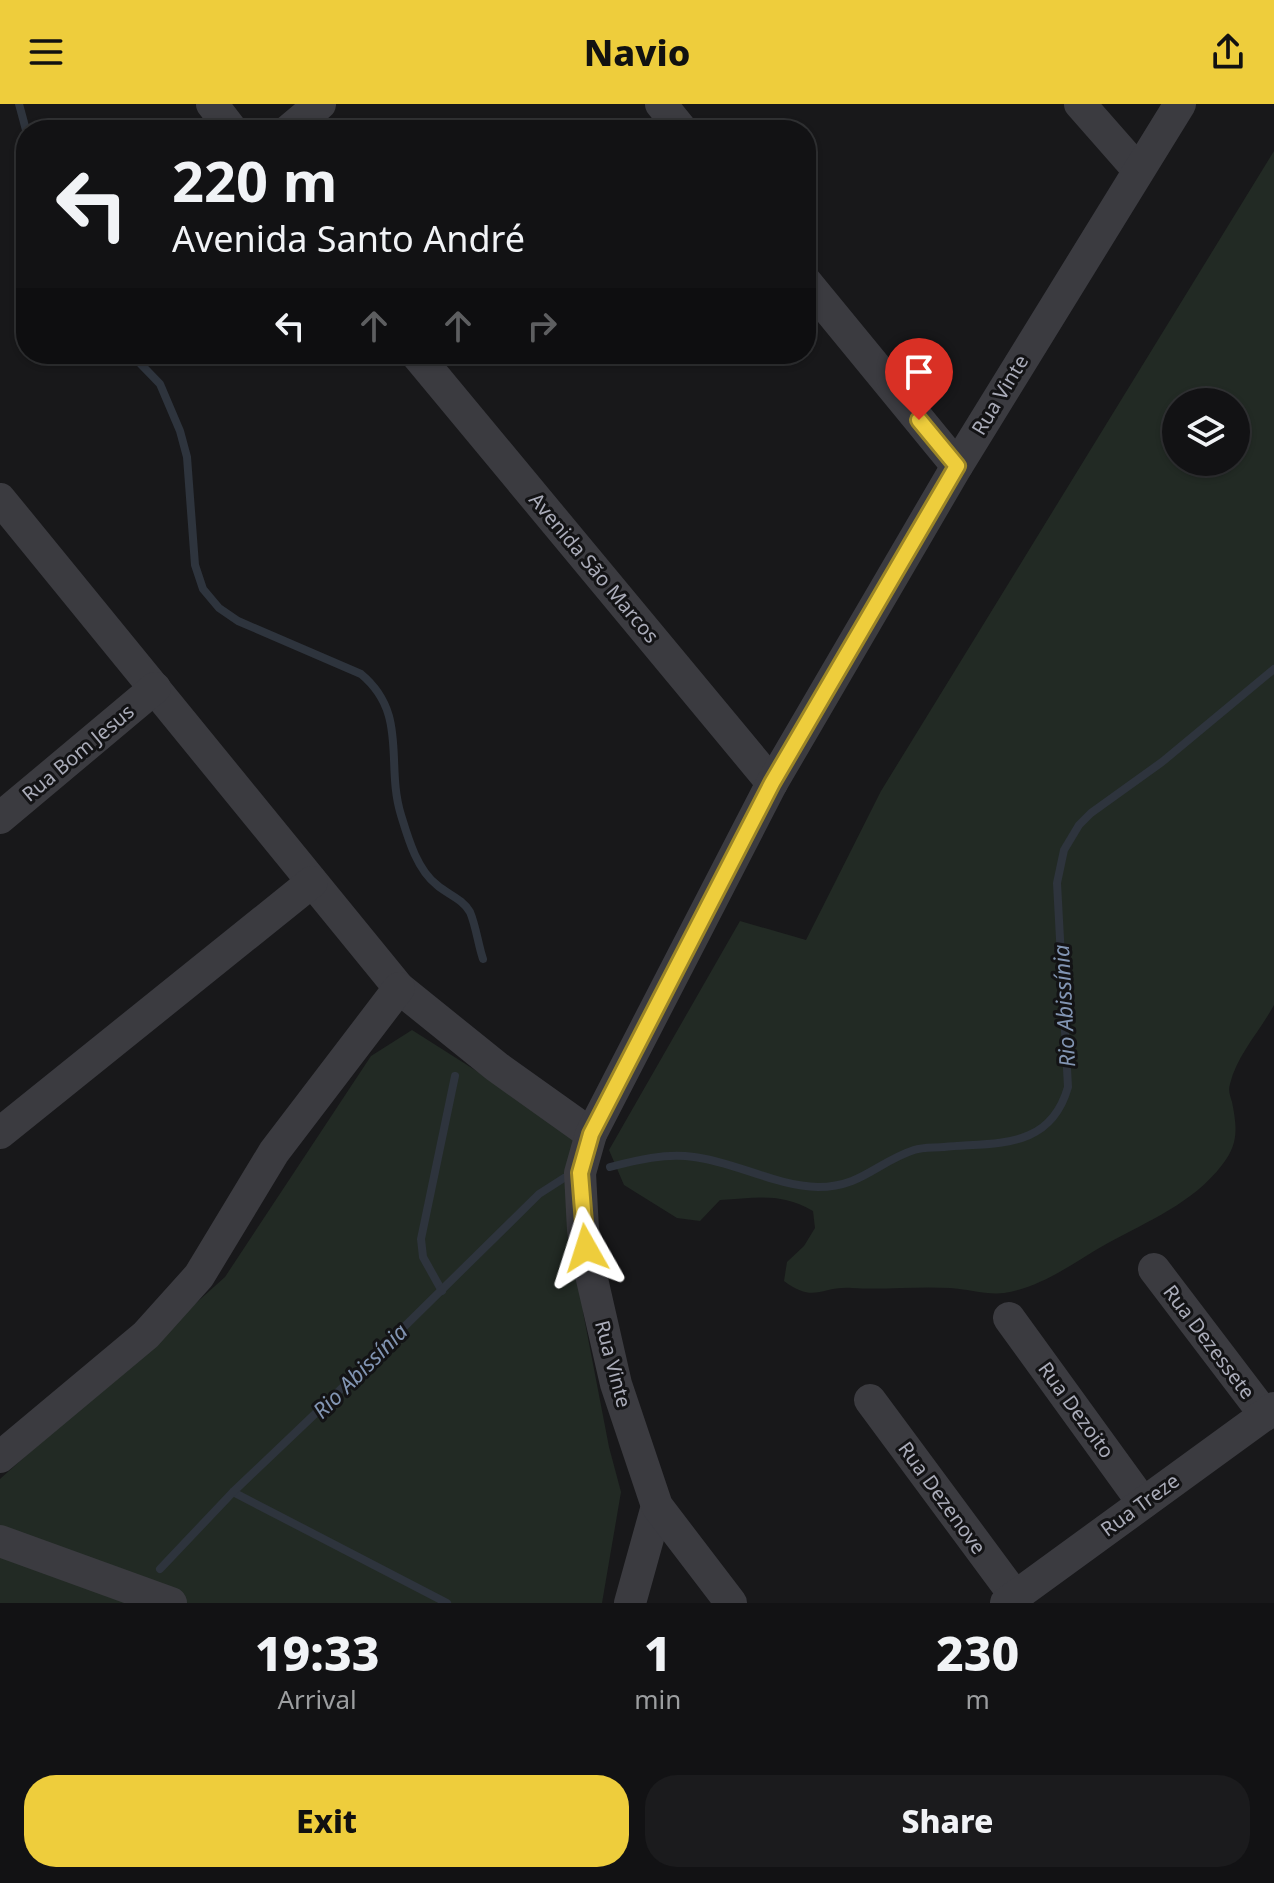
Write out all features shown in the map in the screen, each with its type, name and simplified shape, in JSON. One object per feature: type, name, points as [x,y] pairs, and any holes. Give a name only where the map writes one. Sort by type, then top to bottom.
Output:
[{"type":"street","points":[[212,104],[224,120]]},
{"type":"street","points":[[301,120],[320,104]]},
{"type":"street","points":[[661,104],[674,120]]},
{"type":"street","points":[[1080,104],[1138,170]]},
{"type":"street","name":"Rua Vinte","points":[[731,1603],[657,1506],[616,1384],[583,1230],[580,1173],[591,1134],[772,783],[957,466],[1180,104]]},
{"type":"street","points":[[816,294],[957,466]]},
{"type":"street","name":"Avenida São Marcos","points":[[424,364],[772,783]]},
{"type":"street","points":[[0,501],[399,988],[497,1067],[591,1134]]},
{"type":"street","name":"Rua Bom Jesus","points":[[0,818],[155,688]]},
{"type":"street","points":[[0,1133],[312,882]]},
{"type":"street","points":[[0,1457],[146,1335],[199,1276],[274,1152],[399,988]]},
{"type":"street","name":"Rua Dezessete","points":[[1154,1269],[1269,1411]]},
{"type":"street","name":"Rua Dezoito","points":[[1009,1318],[1143,1503]]},
{"type":"street","name":"Rua Dezenove","points":[[870,1400],[1010,1600]]},
{"type":"street","name":"Rua Treze","points":[[1010,1600],[1269,1411]]},
{"type":"street","points":[[630,1603],[657,1506]]},
{"type":"street","points":[[0,1541],[171,1603]]},
{"type":"shaded area","points":[[1274,151],[1274,1005],[1233,1073],[1229,1088],[1235,1135],[1228,1157],[1184,1201],[1058,1273],[1018,1290],[984,1293],[938,1288],[841,1288],[811,1293],[795,1288],[784,1281],[787,1262],[804,1246],[815,1228],[813,1211],[790,1201],[757,1198],[720,1200],[700,1221],[677,1218],[624,1185],[609,1150],[740,921],[806,940],[881,791]]},
{"type":"shaded area","points":[[412,1030],[582,1138],[583,1312],[609,1447],[621,1492],[602,1603],[0,1603],[0,1479],[225,1277],[371,1056]]},
{"type":"waterway","points":[[19,104],[23,120]]},
{"type":"waterway","points":[[141,364],[160,384],[180,431],[187,457],[195,565],[203,589],[219,608],[238,621],[361,674],[376,689],[391,722],[397,796],[410,843],[430,879],[470,912],[483,959]]},
{"type":"waterway","name":"Rio Abissínia","points":[[610,1167],[651,1158],[683,1156],[709,1160],[787,1183],[833,1186],[858,1178],[914,1150],[1002,1142],[1035,1132],[1060,1107],[1068,1087],[1057,883],[1064,850],[1079,825],[1091,813],[1162,762],[1274,669]]},
{"type":"waterway","points":[[442,1291],[423,1257],[421,1239],[455,1076]]},
{"type":"waterway","name":"Rio Abissínia","points":[[160,1569],[233,1492],[539,1194],[564,1178]]},
{"type":"waterway","points":[[233,1492],[447,1603]]},
{"type":"route","points":[[586,1248],[580,1173],[591,1134],[772,783],[957,466],[919,420]]}]
